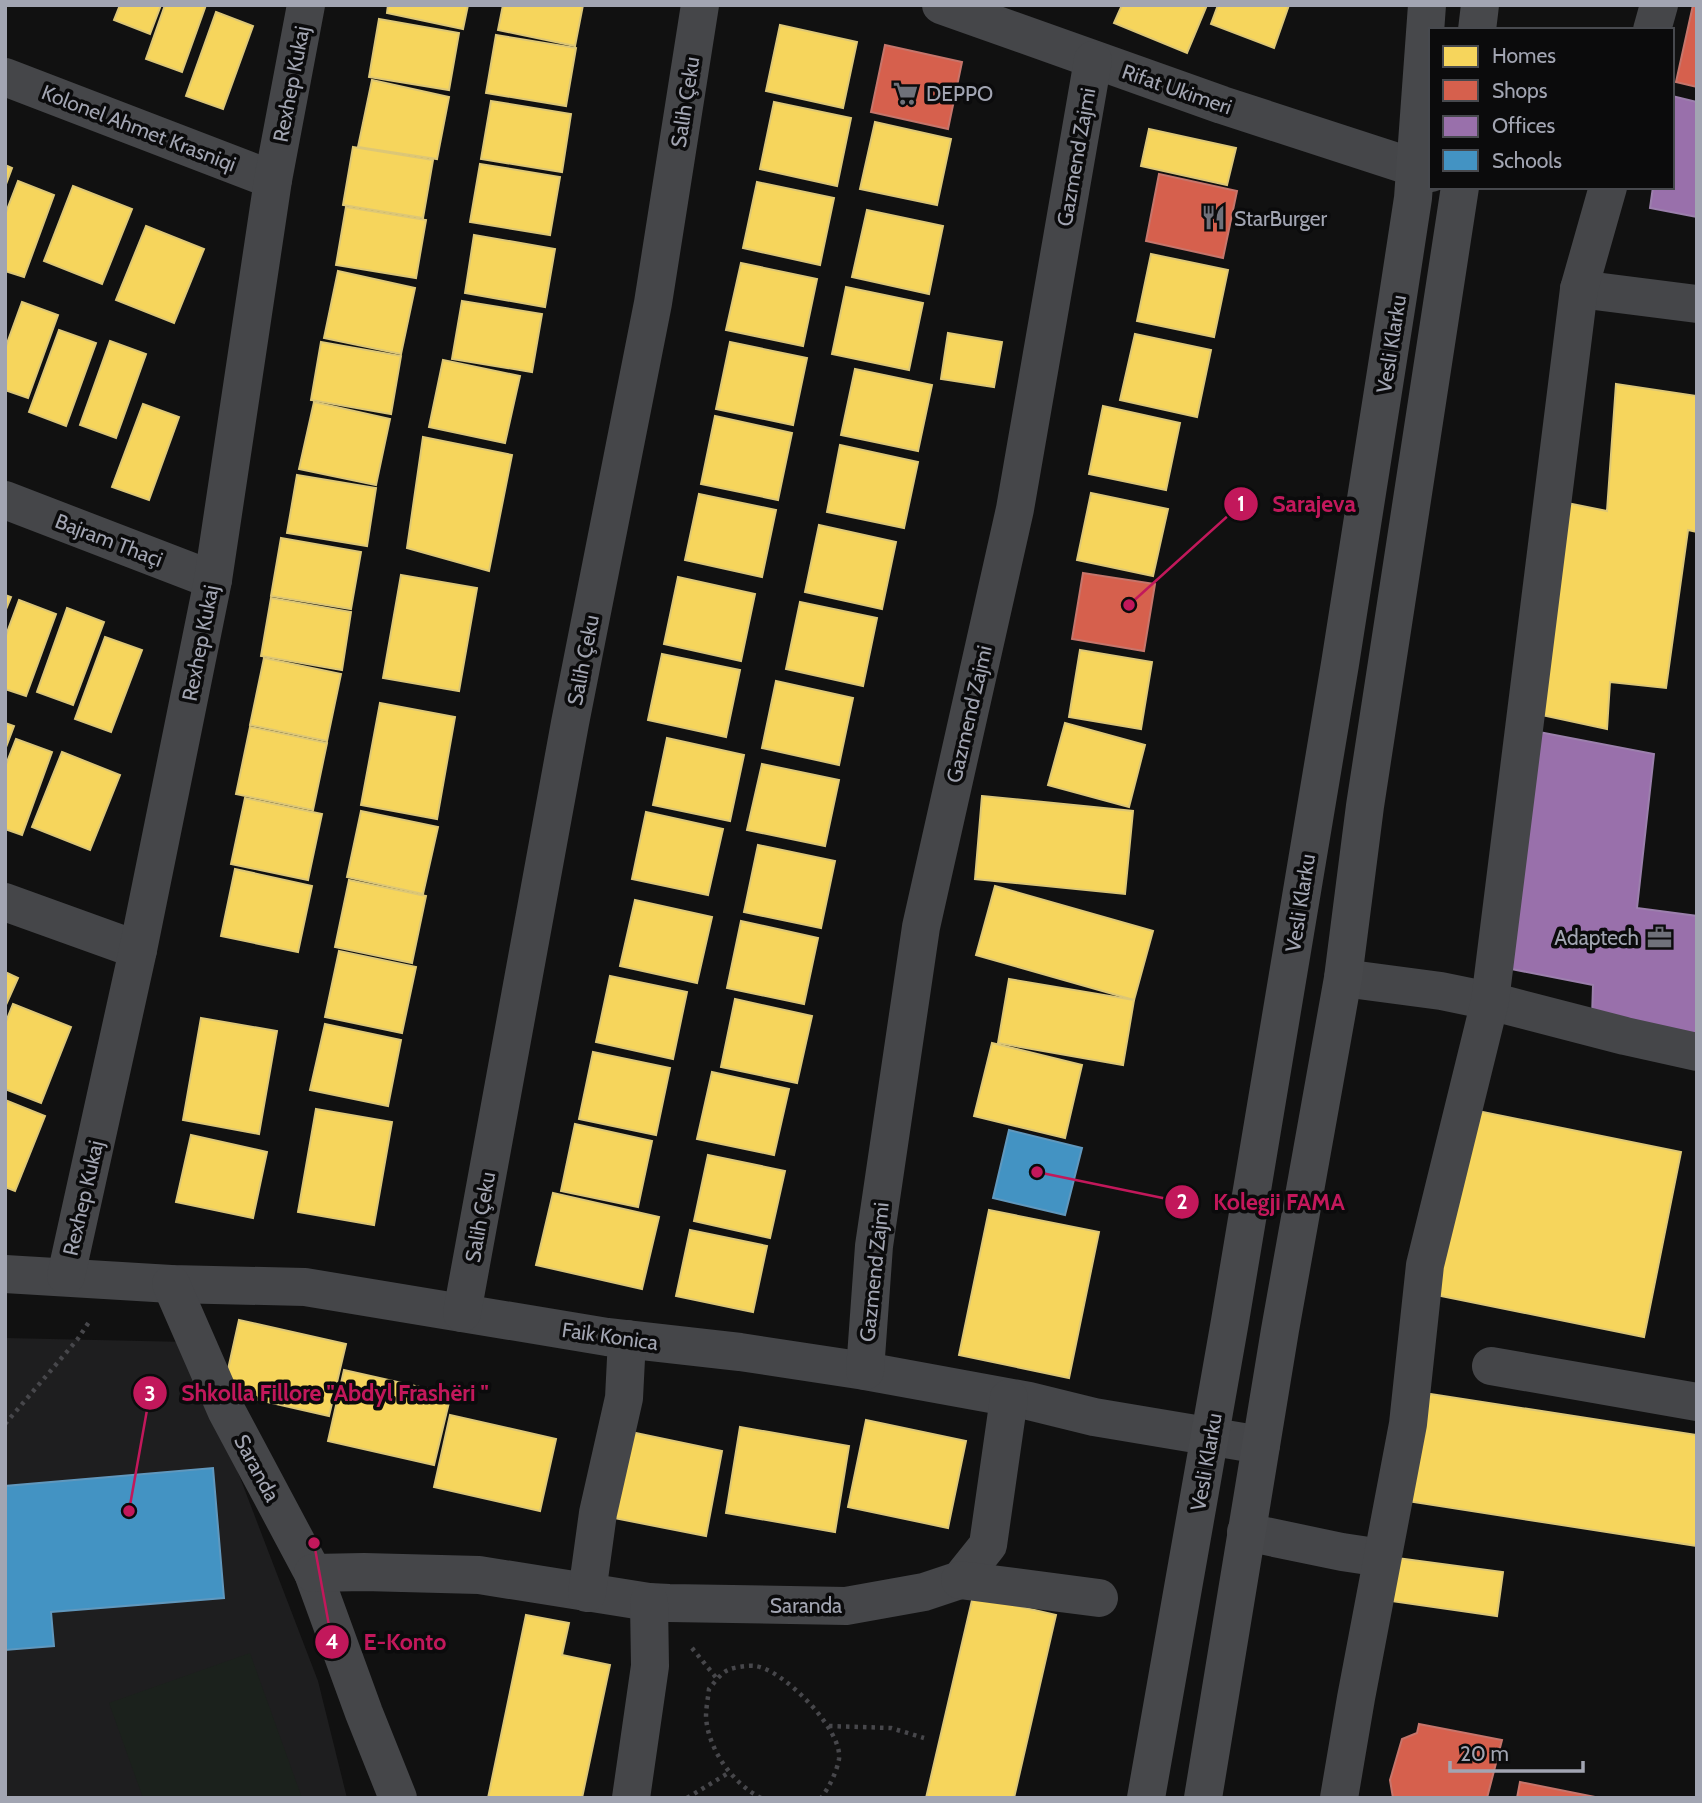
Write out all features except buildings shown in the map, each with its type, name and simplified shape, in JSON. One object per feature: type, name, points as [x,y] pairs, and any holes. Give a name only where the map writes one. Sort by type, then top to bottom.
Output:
[{"type":"main road","name":"Vesli Klarku","points":[[1146,1798],[1210,1438],[1344,637],[1413,198],[1422,171],[1427,5]]},
{"type":"main road","points":[[1477,28],[1480,5]]},
{"type":"main road","points":[[1203,1798],[1246,1532],[1343,978],[1365,806],[1460,189]]},
{"type":"street","name":"Rexhep Kukaj","points":[[66,1276],[138,950],[213,580],[273,180],[306,5]]},
{"type":"street","name":"Salih Çeku","points":[[462,1313],[570,723],[653,303],[700,5]]},
{"type":"street","name":"Rifat Ukimeri","points":[[941,5],[1093,60],[1422,171]]},
{"type":"street","points":[[1653,28],[1659,5]]},
{"type":"street","name":"Gazmend Zajmi","points":[[865,1371],[874,1246],[921,927],[1015,509],[1093,60]]},
{"type":"street","name":"Kolonel Ahmet Krasniqi","points":[[5,77],[273,180]]},
{"type":"street","points":[[1339,1798],[1408,1424],[1425,1265],[1490,1000],[1579,289],[1607,189]]},
{"type":"street","points":[[1579,289],[1697,304]]},
{"type":"street","name":"Bajram Thaçi","points":[[5,500],[213,580]]},
{"type":"street","points":[[5,902],[138,950]]},
{"type":"street","points":[[1343,978],[1490,1000],[1625,1037],[1697,1052]]},
{"type":"street","name":"Faik Konica","points":[[5,1274],[171,1284],[305,1287],[627,1339],[740,1352],[865,1371],[1094,1417],[1261,1445]]},
{"type":"street","name":"Saranda","points":[[171,1284],[226,1410],[313,1573],[398,1798]]},
{"type":"street","points":[[587,1593],[598,1513],[624,1398],[627,1339]]},
{"type":"street","points":[[1491,1366],[1697,1402]]},
{"type":"street","points":[[960,1580],[988,1545],[1009,1398]]},
{"type":"street","points":[[1246,1532],[1382,1558]]},
{"type":"street","name":"Saranda","points":[[313,1573],[480,1575],[649,1602],[846,1606],[924,1592],[960,1580],[1099,1598]]},
{"type":"street","points":[[631,1798],[650,1666],[649,1602]]},
{"type":"path","points":[[5,1423],[77,1340],[117,1281]]},
{"type":"path","points":[[761,1798],[751,1793],[730,1772],[712,1746],[706,1717],[709,1689],[729,1670],[757,1666],[782,1679],[807,1701],[832,1731],[840,1757],[821,1798]]},
{"type":"path","points":[[828,1726],[891,1728],[925,1738]]},
{"type":"path","points":[[687,1798],[730,1772]]},
{"type":"path","points":[[827,1790],[832,1798]]},
{"type":"shaded area","points":[[5,1338],[188,1342],[318,1681],[347,1798],[5,1798]]},
{"type":"shaded area","points":[[250,1653],[302,1798],[143,1798],[109,1703]]},
{"type":"place","name":"DEPPO","points":[[906,93]]},
{"type":"place","name":"StarBurger","points":[[1214,218]]},
{"type":"place","name":"Sarajeva","points":[[1129,605]]},
{"type":"place","name":"Adaptech","points":[[1659,937]]},
{"type":"place","name":"Kolegji FAMA","points":[[1037,1172]]},
{"type":"place","name":"Shkolla Fillore \"Abdyl Frashëri \"","points":[[129,1511]]},
{"type":"place","name":"E-Konto","points":[[314,1543]]}]
